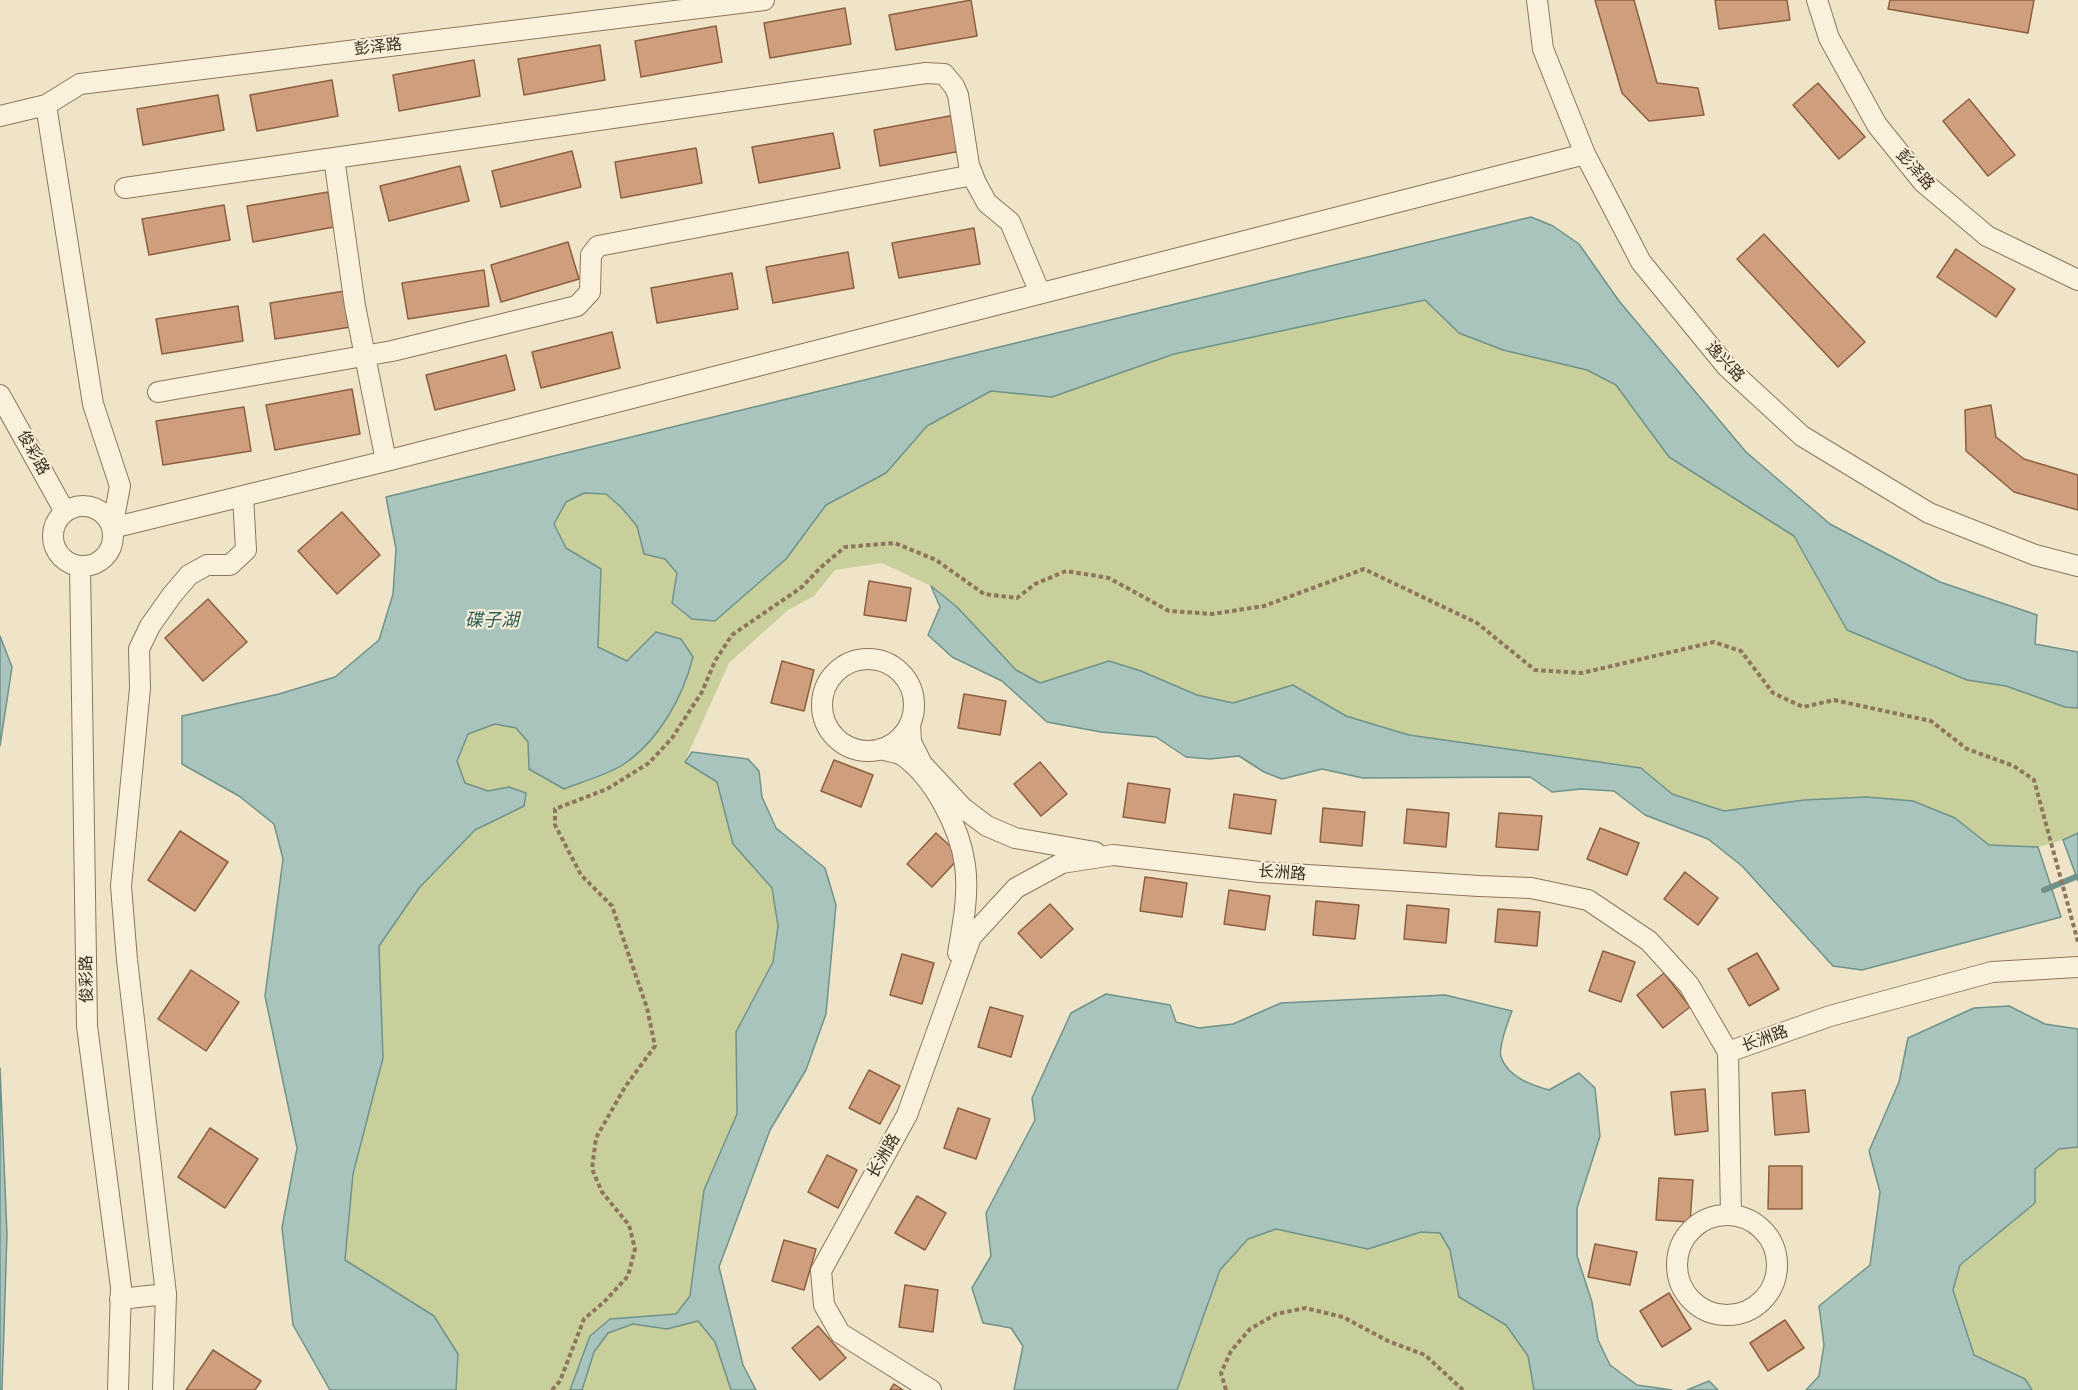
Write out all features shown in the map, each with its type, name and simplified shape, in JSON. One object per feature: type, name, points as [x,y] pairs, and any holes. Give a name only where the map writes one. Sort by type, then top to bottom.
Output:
[{"type":"street","name":"彭泽路","points":[[0,116],[46,105],[80,84],[764,0]]},
{"type":"street","name":"逸兴路","points":[[1537,0],[1543,49],[1585,154],[1641,262],[1727,367],[1802,436],[1929,513],[2035,555],[2078,566]]},
{"type":"street","name":"彭泽路","points":[[1817,0],[1829,38],[1877,125],[1923,182],[1987,236],[2078,280]]},
{"type":"street","points":[[125,188],[926,73],[944,74],[958,95],[969,165],[973,175],[987,202],[1010,222],[1041,293]]},
{"type":"street","points":[[46,105],[93,404],[120,486],[112,528],[113,538],[106,555],[98,562],[80,566],[70,563],[56,549],[53,539],[54,529],[65,512],[83,506],[93,508],[108,519],[112,528]]},
{"type":"street","points":[[112,528],[386,461],[1585,154]]},
{"type":"street","points":[[334,158],[355,306],[386,461]]},
{"type":"street","points":[[158,392],[392,351],[577,306],[590,292],[591,255],[598,246],[973,175]]},
{"type":"street","name":"俊彩路","points":[[0,395],[65,512]]},
{"type":"street","points":[[163,1390],[166,1293],[127,960],[121,886],[140,688],[139,650],[150,626],[189,575],[207,565],[230,565],[246,550],[243,496]]},
{"type":"street","name":"俊彩路","points":[[80,566],[87,1026],[121,1287],[118,1390]]},
{"type":"street","points":[[910,723],[902,736],[892,744],[880,749],[864,751],[851,748],[837,739],[824,720],[823,695],[833,675],[850,662],[871,659],[884,661],[898,669],[911,687],[914,703],[910,723],[910,742],[922,764],[963,808],[987,825],[1015,838],[1113,855]]},
{"type":"street","points":[[880,749],[901,754],[920,772],[941,800],[955,828],[965,866],[965,912],[953,988]]},
{"type":"street","name":"长洲路","points":[[931,1390],[840,1333],[824,1305],[821,1271],[907,1115],[971,938],[1016,888],[1062,863],[1113,855],[1260,872],[1531,888],[1588,900],[1649,941],[1689,985],[1728,1052],[1830,1016],[1992,972],[2078,967]]},
{"type":"street","points":[[1728,1052],[1731,1215]]},
{"type":"street","points":[[1731,1215],[1754,1223],[1771,1240],[1777,1256],[1777,1273],[1772,1288],[1762,1302],[1748,1311],[1732,1315],[1715,1314],[1700,1308],[1688,1297],[1680,1282],[1677,1266],[1680,1250],[1688,1235],[1700,1224],[1715,1217],[1731,1215]]},
{"type":"street","points":[[120,1299],[166,1293]]},
{"type":"path","points":[[552,1390],[560,1381],[584,1319],[604,1302],[627,1276],[635,1249],[629,1225],[602,1192],[592,1169],[596,1138],[625,1088],[655,1046],[646,1008],[612,906],[581,875],[555,825],[555,809],[607,789],[649,763],[672,738],[702,692],[714,662],[732,635],[802,587],[845,546],[895,543],[936,560],[984,594],[1017,598],[1035,584],[1066,571],[1109,578],[1169,611],[1212,614],[1264,606],[1364,569],[1477,623],[1535,670],[1582,673],[1714,642],[1741,651],[1773,693],[1803,707],[1834,700],[1931,721],[1967,749],[2014,766],[2034,780],[2078,942]]},
{"type":"path","points":[[1226,1390],[1221,1373],[1231,1350],[1250,1329],[1276,1314],[1305,1308],[1342,1317],[1388,1341],[1425,1355],[1464,1390]]},
{"type":"green space","points":[[1425,300],[1459,333],[1503,350],[1587,370],[1616,385],[1669,457],[1794,536],[1847,630],[1967,680],[2006,686],[2065,707],[2078,708],[2078,833],[2038,847],[1989,845],[1955,818],[1913,801],[1867,797],[1804,800],[1724,811],[1672,794],[1641,768],[1409,735],[1346,716],[1293,685],[1233,703],[1197,695],[1141,671],[1109,661],[1040,683],[1016,670],[957,607],[931,586],[882,563],[835,570],[814,596],[788,610],[729,663],[685,761],[717,782],[733,844],[772,888],[778,926],[773,962],[736,1032],[737,1114],[704,1190],[690,1296],[676,1314],[610,1319],[570,1390],[456,1390],[458,1354],[345,1260],[353,1174],[383,1058],[379,946],[419,888],[475,830],[524,806],[526,792],[509,787],[488,791],[465,784],[457,761],[468,734],[495,724],[516,728],[528,742],[623,765],[654,737],[687,680],[656,632],[627,661],[598,647],[601,569],[566,548],[554,524],[566,502],[584,493],[606,494],[621,507],[637,526],[644,554],[665,559],[677,573],[672,603],[786,559],[826,505],[886,473],[927,426],[991,391],[1052,397],[1174,354]]},
{"type":"green space","points":[[2078,1147],[2078,1390],[2032,1390],[2025,1379],[1974,1355],[1953,1290],[1960,1265],[2035,1203],[2035,1169],[2059,1149]]},
{"type":"green space","points":[[1276,1229],[1368,1249],[1421,1232],[1440,1233],[1450,1250],[1459,1297],[1506,1325],[1528,1356],[1534,1390],[1177,1390],[1220,1270],[1248,1239]]},
{"type":"green space","points":[[699,1321],[715,1342],[731,1390],[582,1390],[594,1352],[608,1333],[633,1324],[667,1329]]},
{"type":"water","name":"碟子湖","points":[[1531,217],[1553,226],[1579,244],[1619,301],[1746,452],[1830,524],[1940,582],[2037,615],[2035,644],[2078,652],[2078,708],[2065,707],[2006,686],[1967,680],[1847,630],[1794,536],[1669,457],[1616,385],[1587,370],[1503,350],[1459,333],[1425,300],[1174,354],[1052,397],[991,391],[927,426],[886,473],[826,505],[786,559],[715,621],[692,619],[672,603],[677,573],[665,559],[644,554],[637,526],[606,494],[584,493],[566,502],[554,524],[566,548],[601,569],[598,647],[627,661],[656,632],[681,639],[693,657],[689,672],[668,716],[659,730],[637,754],[618,768],[564,789],[529,769],[528,742],[516,728],[495,724],[468,734],[457,761],[465,783],[488,791],[509,787],[526,793],[524,806],[475,830],[419,888],[379,946],[383,1058],[353,1174],[345,1260],[434,1316],[458,1354],[456,1390],[330,1390],[293,1325],[282,1228],[297,1148],[265,996],[283,859],[274,824],[239,796],[182,764],[182,716],[279,694],[335,677],[379,640],[393,594],[396,549],[386,497]]},
{"type":"water","points":[[931,586],[957,607],[1016,670],[1040,683],[1109,661],[1141,671],[1197,695],[1233,703],[1293,685],[1346,716],[1409,735],[1641,768],[1672,794],[1724,811],[1804,800],[1867,797],[1913,801],[1955,818],[1989,845],[2038,847],[2061,917],[1862,970],[1833,966],[1742,866],[1708,839],[1645,815],[1614,791],[1581,789],[1552,792],[1530,777],[1363,778],[1322,769],[1282,779],[1264,772],[1239,756],[1210,759],[1186,757],[1156,737],[1101,732],[1047,722],[1002,681],[952,657],[928,635],[940,607]]},
{"type":"water","points":[[0,636],[12,667],[0,746]]},
{"type":"water","points":[[692,752],[748,759],[759,771],[762,797],[776,828],[825,868],[836,905],[826,1014],[806,1070],[770,1130],[719,1267],[743,1365],[756,1390],[731,1390],[715,1342],[698,1321],[667,1329],[633,1324],[608,1333],[594,1352],[582,1390],[570,1390],[590,1336],[610,1319],[676,1314],[690,1296],[704,1190],[737,1114],[736,1032],[773,962],[778,926],[772,888],[733,844],[717,782],[685,762]]},
{"type":"water","points":[[2078,833],[2078,881],[2063,840]]},
{"type":"water","points":[[1106,994],[1170,1005],[1176,1022],[1199,1028],[1233,1024],[1281,1003],[1445,995],[1512,1011],[1500,1052],[1509,1070],[1528,1083],[1549,1090],[1579,1073],[1595,1088],[1600,1136],[1577,1208],[1577,1256],[1592,1302],[1598,1340],[1610,1365],[1637,1385],[1672,1390],[1534,1390],[1528,1356],[1506,1325],[1459,1297],[1450,1250],[1440,1233],[1421,1232],[1368,1249],[1276,1229],[1248,1239],[1220,1270],[1177,1390],[1014,1390],[1023,1346],[1011,1328],[983,1323],[972,1288],[991,1256],[986,1213],[1035,1120],[1032,1098],[1071,1013]]},
{"type":"water","points":[[2009,1006],[2045,1024],[2078,1029],[2078,1147],[2059,1149],[2035,1169],[2035,1203],[1960,1265],[1953,1290],[1974,1355],[2025,1379],[2032,1390],[1806,1390],[1819,1376],[1824,1345],[1819,1306],[1870,1265],[1880,1192],[1869,1151],[1899,1082],[1908,1038],[1974,1008]]},
{"type":"water","points":[[0,1068],[7,1234],[2,1390],[0,1390]]},
{"type":"water","points":[[1709,1381],[1718,1390],[1687,1390]]},
{"type":"building","points":[[971,0],[977,36],[896,50],[889,15]]},
{"type":"building","points":[[1595,0],[1634,0],[1657,83],[1698,88],[1704,115],[1649,121],[1622,93]]},
{"type":"building","points":[[1715,0],[1787,0],[1790,20],[1719,29]]},
{"type":"building","points":[[1890,0],[2034,0],[2028,33],[1888,9]]},
{"type":"building","points":[[845,8],[851,44],[770,58],[764,23]]},
{"type":"building","points":[[716,26],[722,62],[641,77],[635,41]]},
{"type":"building","points":[[600,45],[605,80],[524,95],[518,59]]},
{"type":"building","points":[[474,60],[480,96],[399,111],[393,75]]},
{"type":"building","points":[[332,80],[338,116],[257,131],[250,95]]},
{"type":"building","points":[[1818,83],[1865,137],[1839,159],[1793,105]]},
{"type":"building","points":[[218,95],[224,130],[143,145],[137,109]]},
{"type":"building","points":[[1969,99],[2015,155],[1988,176],[1943,121]]},
{"type":"building","points":[[955,115],[961,151],[880,166],[874,130]]},
{"type":"building","points":[[833,133],[840,168],[759,183],[752,147]]},
{"type":"building","points":[[696,148],[702,183],[621,198],[615,162]]},
{"type":"building","points":[[572,151],[581,187],[501,207],[492,171]]},
{"type":"building","points":[[460,166],[469,201],[389,221],[380,186]]},
{"type":"building","points":[[328,192],[334,227],[253,242],[247,206]]},
{"type":"building","points":[[224,205],[230,240],[149,255],[142,219]]},
{"type":"building","points":[[974,228],[980,264],[899,278],[892,243]]},
{"type":"building","points":[[1764,234],[1865,342],[1838,367],[1737,259]]},
{"type":"building","points":[[568,242],[579,279],[501,302],[491,265]]},
{"type":"building","points":[[1956,249],[2015,289],[1996,317],[1937,277]]},
{"type":"building","points":[[848,252],[854,288],[773,303],[766,267]]},
{"type":"building","points":[[484,270],[489,306],[408,319],[402,283]]},
{"type":"building","points":[[732,273],[738,309],[657,323],[651,288]]},
{"type":"building","points":[[351,290],[357,326],[275,339],[270,303]]},
{"type":"building","points":[[238,306],[243,341],[162,354],[156,319]]},
{"type":"building","points":[[612,332],[620,368],[541,388],[532,352]]},
{"type":"building","points":[[506,355],[515,390],[435,410],[426,375]]},
{"type":"building","points":[[352,389],[360,434],[275,450],[266,405]]},
{"type":"building","points":[[1991,405],[1996,437],[2024,459],[2078,475],[2078,510],[2014,492],[1966,451],[1965,410]]},
{"type":"building","points":[[244,407],[251,451],[163,465],[156,421]]},
{"type":"building","points":[[342,512],[380,555],[337,594],[298,551]]},
{"type":"building","points":[[869,581],[911,588],[906,621],[864,615]]},
{"type":"building","points":[[208,599],[247,642],[203,681],[165,638]]},
{"type":"building","points":[[782,661],[814,670],[804,711],[771,703]]},
{"type":"building","points":[[964,694],[1006,701],[1000,735],[958,728]]},
{"type":"building","points":[[834,760],[873,775],[861,807],[821,791]]},
{"type":"building","points":[[1040,762],[1067,794],[1041,816],[1014,784]]},
{"type":"building","points":[[1128,783],[1170,789],[1165,823],[1123,817]]},
{"type":"building","points":[[1234,794],[1276,800],[1271,834],[1229,828]]},
{"type":"building","points":[[1323,808],[1365,812],[1362,846],[1320,842]]},
{"type":"building","points":[[1407,809],[1449,813],[1446,847],[1404,843]]},
{"type":"building","points":[[1499,813],[1542,816],[1538,850],[1496,847]]},
{"type":"building","points":[[1600,828],[1639,843],[1627,875],[1587,859]]},
{"type":"building","points":[[180,831],[228,862],[195,911],[148,880]]},
{"type":"building","points":[[936,833],[961,856],[932,887],[907,864]]},
{"type":"building","points":[[1685,872],[1718,898],[1698,925],[1664,899]]},
{"type":"building","points":[[1145,877],[1187,883],[1182,917],[1140,911]]},
{"type":"building","points":[[1229,890],[1270,896],[1265,930],[1224,924]]},
{"type":"building","points":[[1316,901],[1359,905],[1355,939],[1313,935]]},
{"type":"building","points":[[1050,904],[1073,929],[1041,958],[1018,933]]},
{"type":"building","points":[[1407,905],[1449,909],[1446,943],[1404,939]]},
{"type":"building","points":[[1498,909],[1540,912],[1537,946],[1495,942]]},
{"type":"building","points":[[1603,951],[1635,962],[1621,1002],[1589,991]]},
{"type":"building","points":[[1757,953],[1779,989],[1749,1006],[1728,969]]},
{"type":"building","points":[[902,954],[934,963],[922,1004],[890,995]]},
{"type":"building","points":[[191,970],[239,1002],[206,1051],[158,1019]]},
{"type":"building","points":[[1664,973],[1690,1007],[1663,1028],[1637,995]]},
{"type":"building","points":[[990,1007],[1023,1016],[1011,1057],[978,1047]]},
{"type":"building","points":[[869,1070],[900,1086],[880,1124],[849,1108]]},
{"type":"building","points":[[1705,1089],[1708,1131],[1675,1135],[1671,1092]]},
{"type":"building","points":[[1805,1090],[1809,1132],[1775,1135],[1772,1093]]},
{"type":"building","points":[[958,1108],[990,1119],[976,1159],[944,1148]]},
{"type":"building","points":[[210,1128],[258,1159],[225,1208],[178,1177]]},
{"type":"building","points":[[827,1155],[857,1170],[838,1208],[808,1192]]},
{"type":"building","points":[[1769,1166],[1802,1166],[1802,1209],[1768,1209]]},
{"type":"building","points":[[1659,1178],[1693,1180],[1690,1222],[1656,1220]]},
{"type":"building","points":[[917,1196],[946,1213],[925,1250],[895,1233]]},
{"type":"building","points":[[784,1240],[816,1249],[804,1290],[772,1281]]},
{"type":"building","points":[[1595,1244],[1637,1252],[1630,1285],[1588,1277]]},
{"type":"building","points":[[905,1285],[938,1290],[933,1332],[899,1327]]},
{"type":"building","points":[[1669,1293],[1691,1329],[1662,1347],[1640,1311]]},
{"type":"building","points":[[1785,1320],[1804,1348],[1768,1371],[1750,1343]]},
{"type":"building","points":[[818,1326],[846,1358],[820,1380],[792,1348]]},
{"type":"building","points":[[213,1350],[261,1381],[255,1390],[186,1390]]},
{"type":"building","points":[[894,1384],[903,1390],[890,1390]]},
{"type":"waterway","points":[[2044,890],[2078,876]]}]
